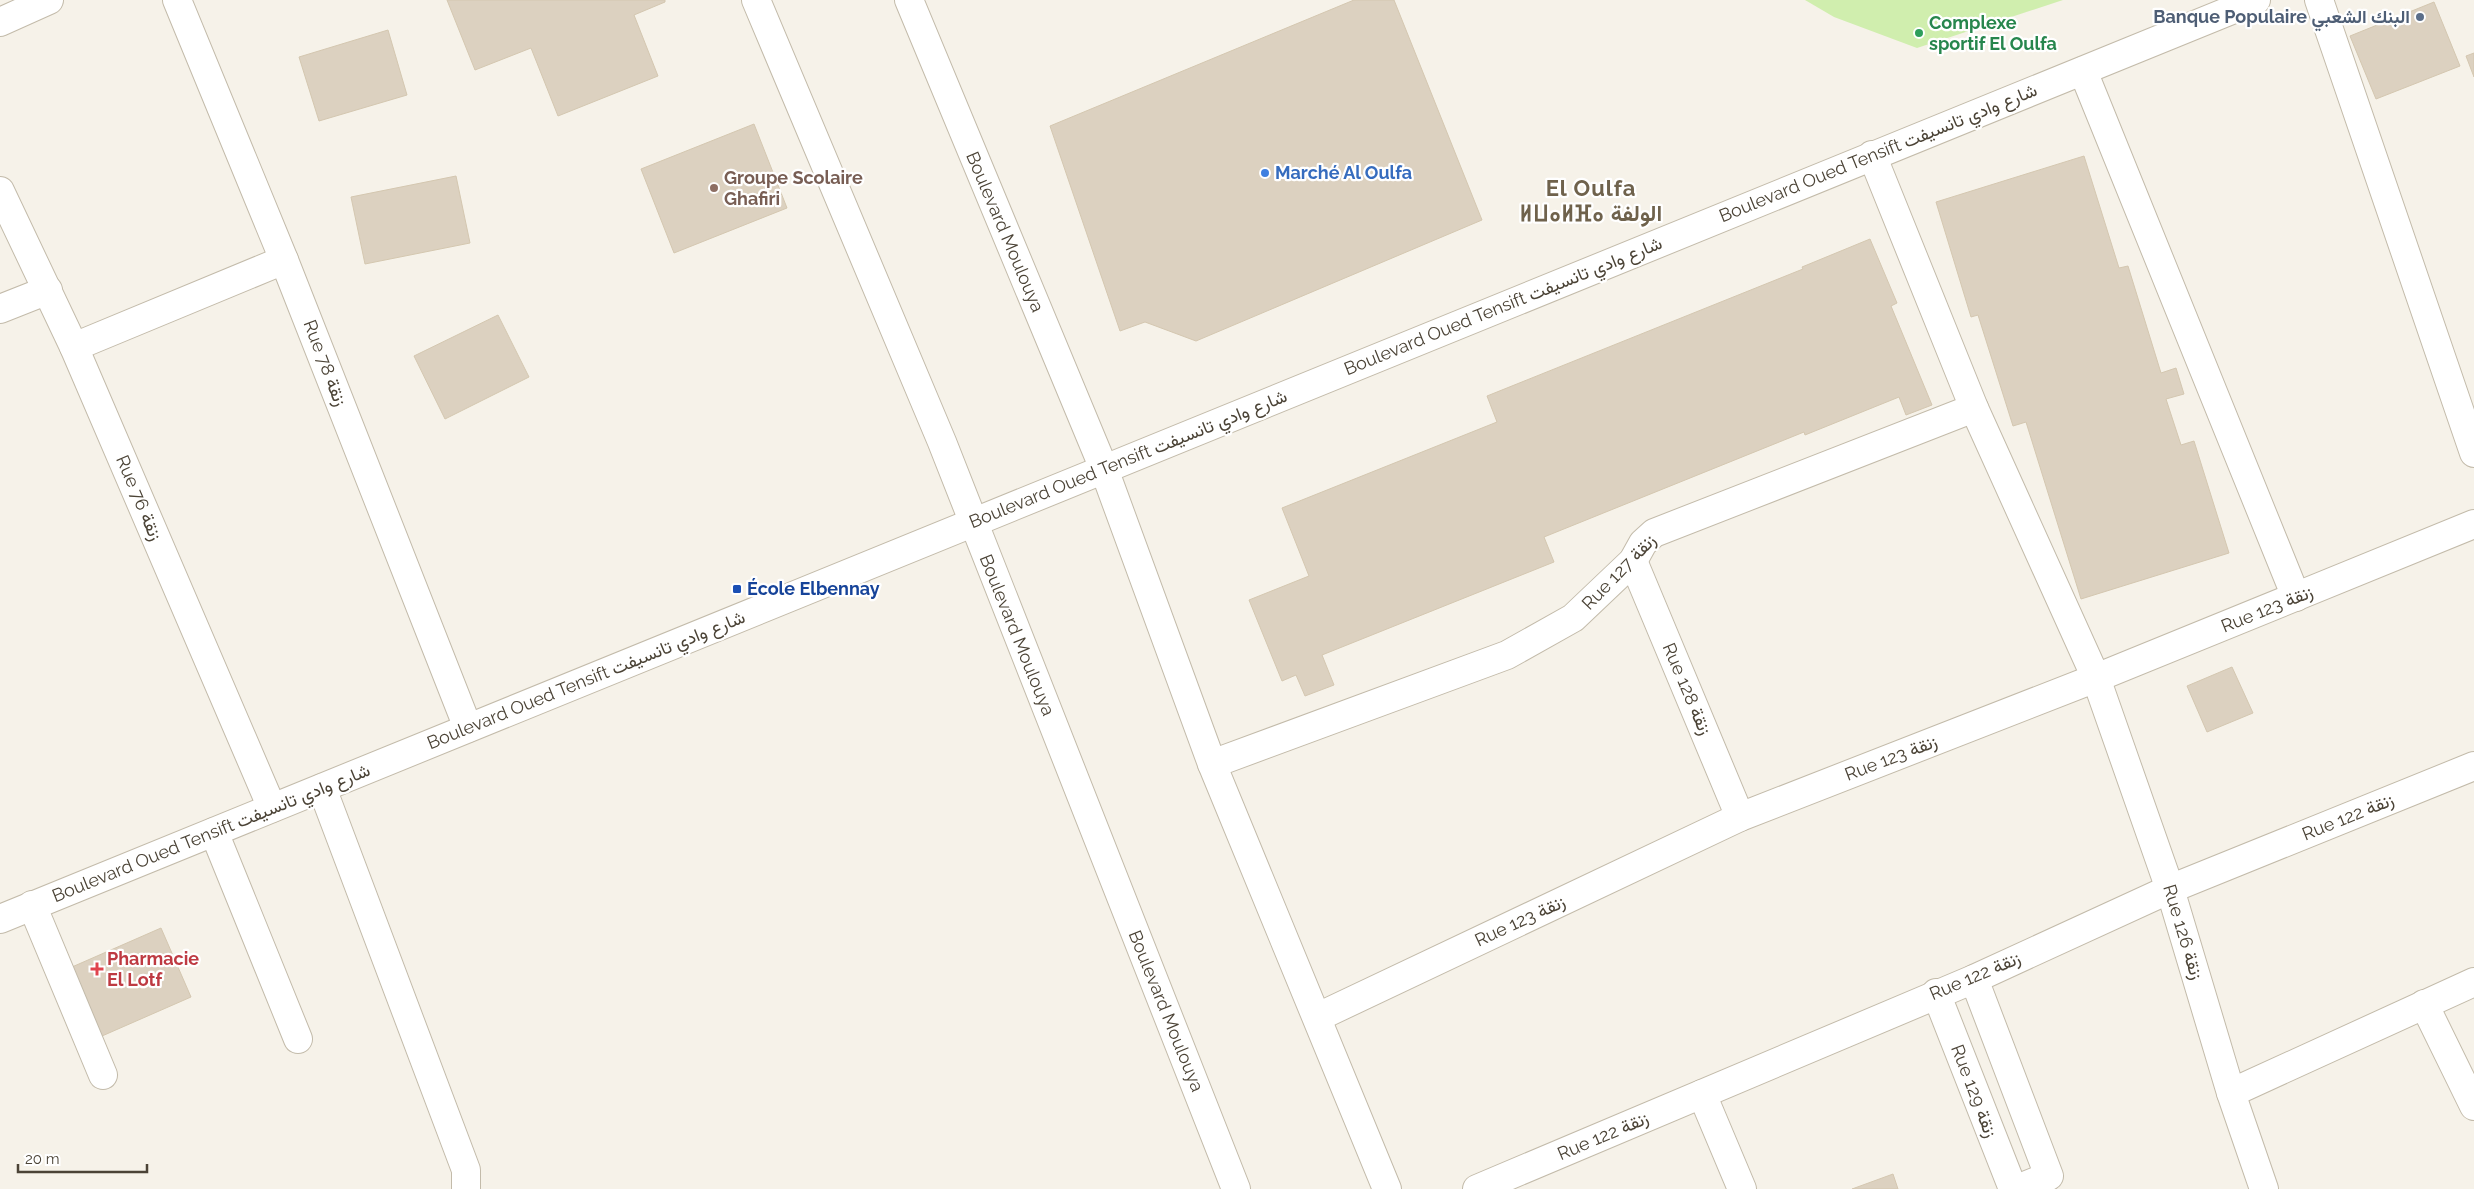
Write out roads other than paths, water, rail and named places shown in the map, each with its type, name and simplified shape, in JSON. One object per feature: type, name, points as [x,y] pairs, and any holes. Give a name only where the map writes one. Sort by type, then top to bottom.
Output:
[{"type":"street","points":[[0,22],[50,0]]},
{"type":"street","name":"Rue 78 زنقة","points":[[177,0],[284,260],[468,728]]},
{"type":"street","name":"Boulevard Moulouya","points":[[756,0],[942,442],[1236,1189]]},
{"type":"street","name":"Boulevard Moulouya","points":[[909,0],[1104,469],[1212,764],[1388,1189]]},
{"type":"street","name":"Boulevard Oued Tensift شارع وادي تانسيفت","points":[[0,919],[2256,0]]},
{"type":"street","points":[[2319,0],[2474,453]]},
{"type":"street","points":[[2083,70],[2296,597]]},
{"type":"street","name":"Rue 126 زنقة","points":[[1872,155],[1974,408],[2096,678],[2170,889],[2231,1092],[2264,1189]]},
{"type":"street","name":"Rue 76 زنقة","points":[[0,191],[74,347],[272,808]]},
{"type":"street","points":[[74,347],[284,260]]},
{"type":"street","points":[[0,309],[48,290]]},
{"type":"street","name":"Rue 127 زنقة","points":[[1212,764],[1507,655],[1573,618],[1633,561],[1643,543],[1654,533],[1974,408]]},
{"type":"street","name":"Rue 123 زنقة","points":[[1318,1017],[1740,817],[2096,678],[2474,524]]},
{"type":"street","name":"Rue 128 زنقة","points":[[1633,561],[1740,817]]},
{"type":"street","name":"Rue 122 زنقة","points":[[1477,1189],[1936,993],[1974,979],[2170,889],[2474,766]]},
{"type":"street","points":[[322,788],[466,1170],[466,1189]]},
{"type":"street","points":[[214,832],[298,1040]]},
{"type":"street","points":[[32,906],[103,1075]]},
{"type":"street","points":[[1974,979],[2049,1176],[2017,1189]]},
{"type":"street","points":[[2231,1092],[2474,982]]},
{"type":"street","name":"Rue 129 زنقة","points":[[1936,993],[2012,1189]]},
{"type":"street","points":[[2424,1004],[2474,1106]]},
{"type":"street","points":[[1702,1094],[1742,1189]]},
{"type":"place","name":"Banque Populaire البنك الشعبي","points":[[2420,17]]},
{"type":"place","name":"Complexe sportif El Oulfa","points":[[1919,33]]},
{"type":"place","name":"Marché Al Oulfa","points":[[1265,173]]},
{"type":"place","name":"Groupe Scolaire Ghafiri","points":[[714,188]]},
{"type":"place","name":"École Elbennay","points":[[737,589]]},
{"type":"place","name":"Pharmacie El Lotf","points":[[97,969]]},
{"type":"district","name":"El Oulfa ⵍⵡⴰⵍⴼⴰ الولفة","points":[[1591,200]]}]
